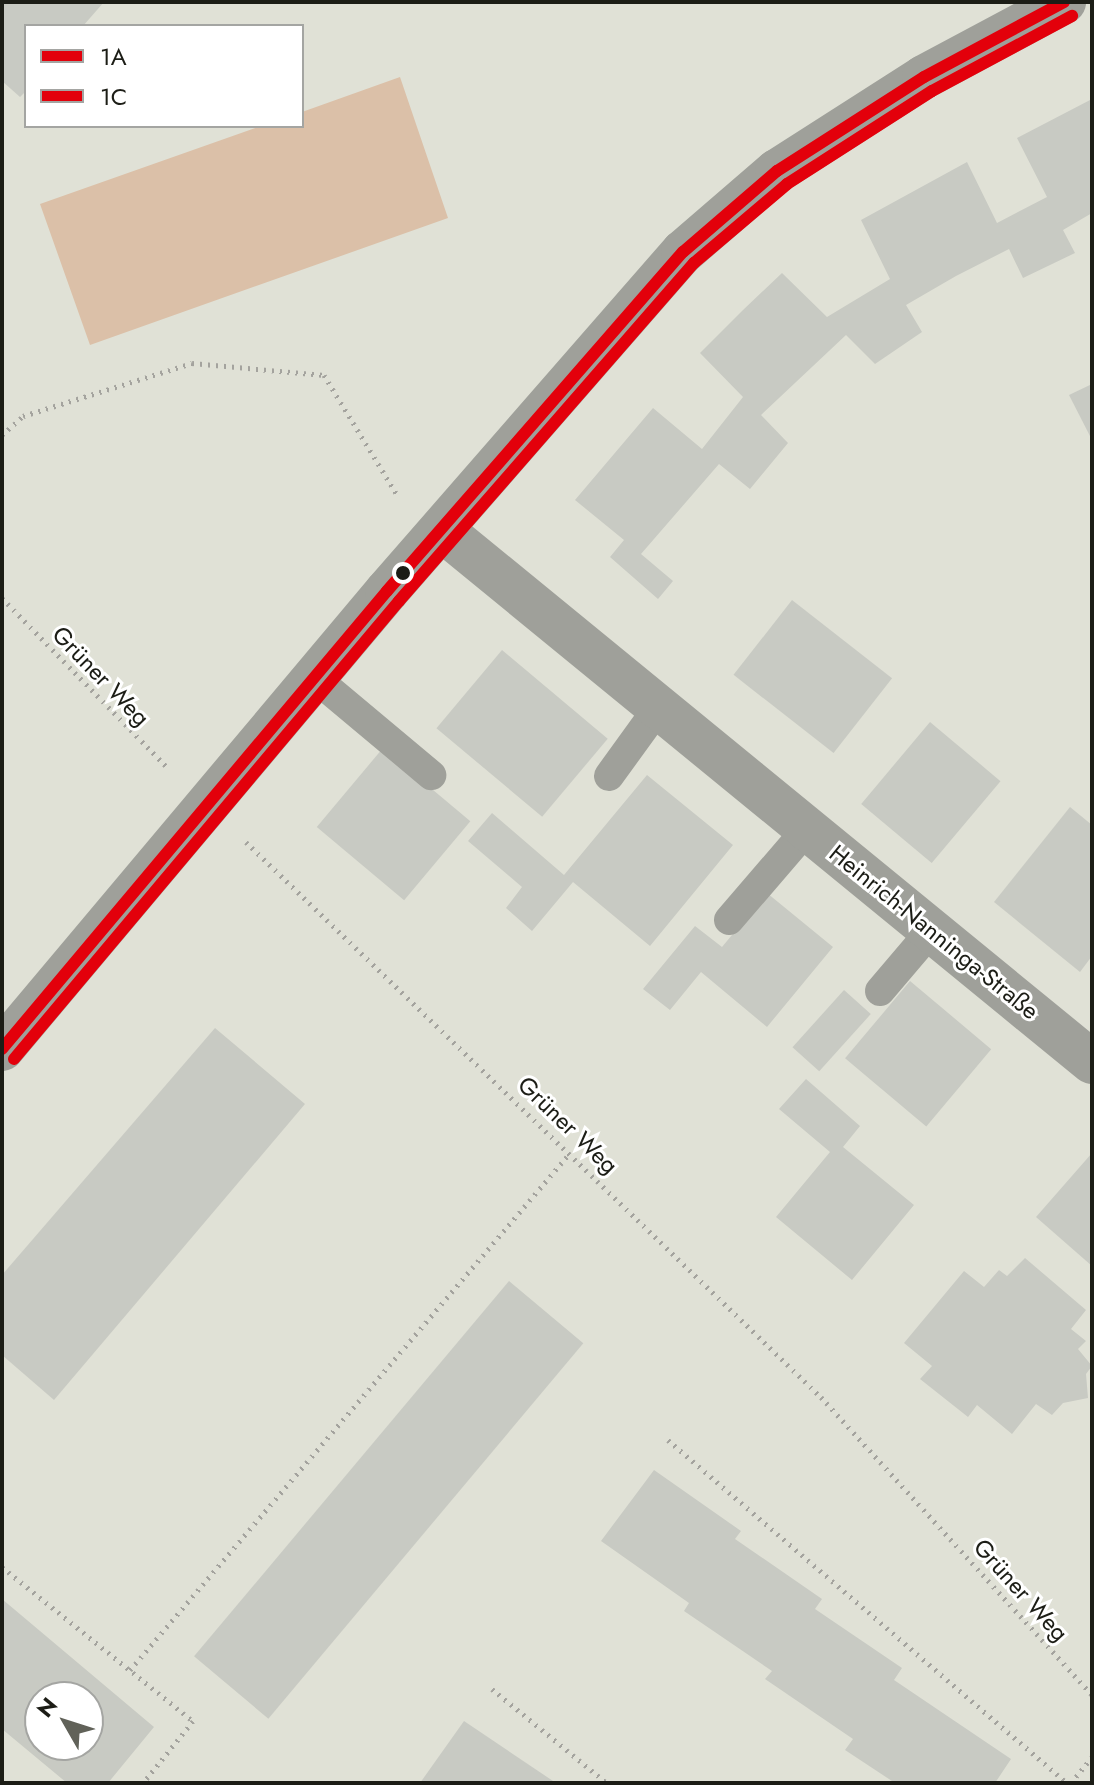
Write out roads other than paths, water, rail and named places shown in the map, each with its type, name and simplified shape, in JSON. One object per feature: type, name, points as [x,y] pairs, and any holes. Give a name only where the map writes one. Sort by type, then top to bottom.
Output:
[{"type":"street","points":[[2,1049],[314,677],[683,252],[777,171],[924,77],[1064,2]]},
{"type":"street","name":"Heinrich-Nanninga-Straße","points":[[435,537],[659,707],[1092,1062]]},
{"type":"lane","points":[[314,677],[431,775]]},
{"type":"lane","points":[[609,776],[659,707]]},
{"type":"lane","points":[[729,920],[808,828]]},
{"type":"lane","points":[[880,991],[932,930]]}]
